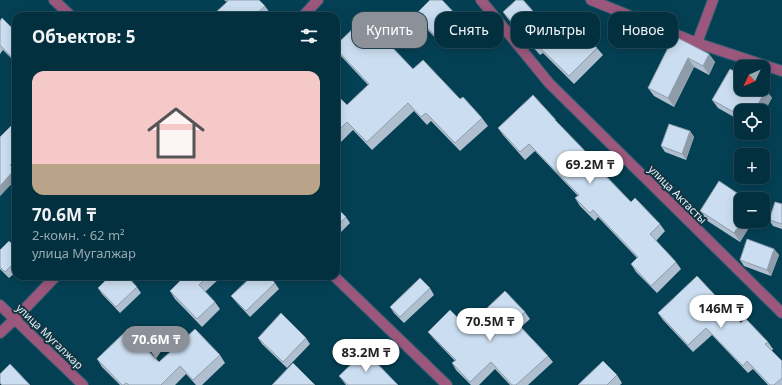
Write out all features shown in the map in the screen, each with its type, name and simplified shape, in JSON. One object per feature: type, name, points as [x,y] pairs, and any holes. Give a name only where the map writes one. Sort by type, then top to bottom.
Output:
[{"type":"street","points":[[54,0],[67,12]]},
{"type":"street","points":[[307,12],[318,0]]},
{"type":"street","name":"улица Актасты","points":[[481,0],[549,83],[782,313]]},
{"type":"street","points":[[591,0],[697,43],[782,71]]},
{"type":"street","points":[[697,43],[713,0]]},
{"type":"street","points":[[0,333],[52,280]]},
{"type":"street","points":[[338,280],[447,385]]},
{"type":"street","name":"улица Мугалжар","points":[[0,305],[83,385]]},
{"type":"building","points":[[226,0],[259,0],[265,6],[258,12],[216,12],[228,1]]},
{"type":"building","points":[[430,0],[442,0],[453,12],[435,12],[435,36],[427,27],[427,12],[418,12]]},
{"type":"building","points":[[516,0],[523,0],[534,12],[511,12],[511,21],[503,12]]},
{"type":"building","points":[[2,18],[12,28],[12,58],[0,45],[0,21]]},
{"type":"building","points":[[352,30],[352,48],[393,48],[413,69],[423,60],[460,99],[463,97],[482,118],[455,143],[426,113],[421,117],[408,103],[367,142],[347,122],[340,129],[340,98],[347,105],[369,84],[340,53],[340,41]]},
{"type":"building","points":[[678,38],[709,54],[703,66],[688,58],[668,98],[648,88],[668,48],[678,48]]},
{"type":"building","points":[[540,48],[597,48],[569,76]]},
{"type":"building","points":[[730,69],[734,71],[734,96],[763,96],[758,104],[734,104],[734,112],[712,100]]},
{"type":"building","points":[[533,95],[587,153],[585,155],[631,202],[635,198],[660,224],[650,234],[676,262],[651,286],[631,264],[638,257],[593,210],[590,213],[575,198],[579,195],[529,144],[520,152],[498,128]]},
{"type":"building","points":[[669,124],[690,131],[682,154],[661,146]]},
{"type":"building","points":[[12,125],[12,163],[10,165],[12,167],[12,172],[0,186],[0,137]]},
{"type":"building","points":[[719,181],[736,192],[734,192],[734,228],[737,228],[734,233],[700,211]]},
{"type":"building","points":[[775,202],[782,204],[782,224],[770,220]]},
{"type":"building","points":[[340,211],[346,217],[340,223]]},
{"type":"building","points":[[747,239],[774,249],[767,270],[740,260]]},
{"type":"building","points":[[9,241],[12,244],[12,265],[5,272],[0,267],[0,250]]},
{"type":"building","points":[[697,276],[741,323],[745,318],[768,342],[765,344],[782,361],[782,378],[774,385],[770,385],[747,361],[743,366],[706,328],[688,345],[658,313]]},
{"type":"building","points":[[420,278],[430,288],[400,317],[390,307]]},
{"type":"building","points":[[106,280],[131,280],[137,287],[116,307],[98,288]]},
{"type":"building","points":[[181,280],[204,280],[199,285],[215,302],[197,319],[170,291]]},
{"type":"building","points":[[248,280],[272,280],[275,283],[246,311],[231,296]]},
{"type":"building","points":[[505,291],[525,312],[515,321],[548,356],[516,385],[512,385],[491,362],[470,382],[452,363],[456,360],[428,332],[450,310],[467,327]]},
{"type":"building","points":[[281,313],[306,338],[283,362],[258,338]]},
{"type":"building","points":[[128,329],[159,362],[195,329],[220,355],[193,380],[180,366],[161,385],[129,385],[126,383],[122,385],[97,359]]},
{"type":"building","points":[[365,351],[398,385],[348,385],[339,376]]},
{"type":"building","points":[[603,361],[617,375],[607,385],[578,385]]},
{"type":"building","points":[[293,363],[315,385],[272,385]]},
{"type":"building","points":[[10,364],[30,385],[2,385],[0,383],[0,374]]}]
